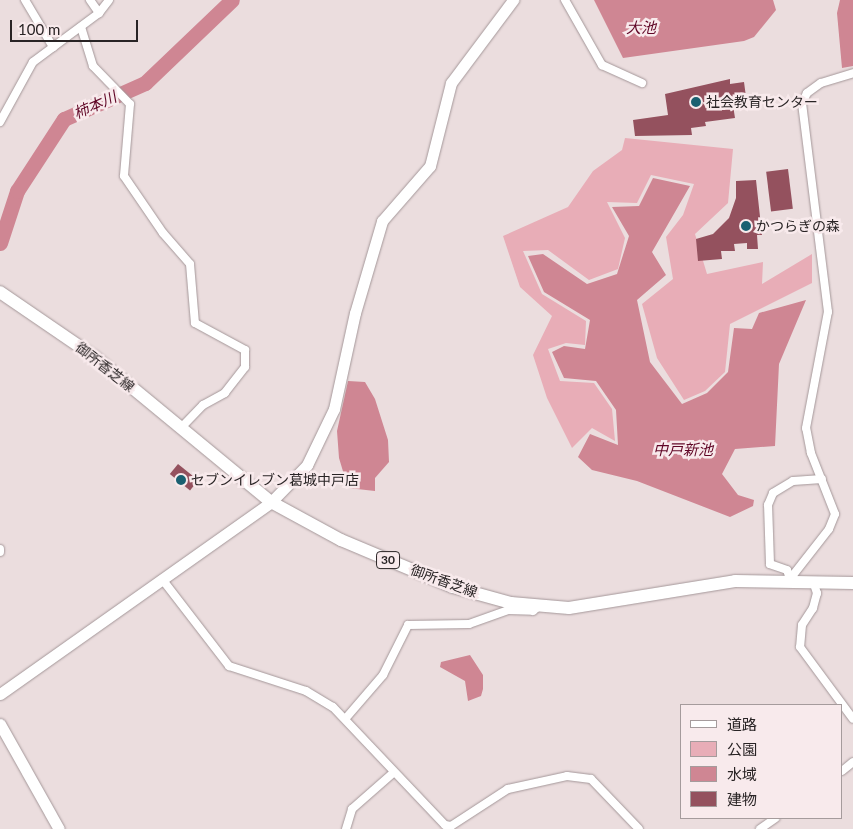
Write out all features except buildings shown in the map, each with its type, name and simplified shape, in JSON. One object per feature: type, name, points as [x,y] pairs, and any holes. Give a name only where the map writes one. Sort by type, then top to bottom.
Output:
[{"type":"main road","name":"御所香芝線","points":[[0,292],[94,357],[271,502],[340,540],[453,587],[505,606],[569,608],[736,581],[790,579],[853,583]]},
{"type":"street","points":[[25,0],[53,47]]},
{"type":"street","points":[[90,0],[99,13]]},
{"type":"street","points":[[0,122],[33,62],[99,13],[109,0]]},
{"type":"street","points":[[0,694],[271,502],[307,465],[329,424],[355,312],[382,221],[430,166],[451,83],[513,0]]},
{"type":"street","points":[[565,0],[602,65],[642,84]]},
{"type":"street","points":[[81,27],[93,66],[130,104],[124,176],[162,233],[190,264],[195,323],[245,350],[245,367],[225,393],[203,405],[180,429]]},
{"type":"street","points":[[790,579],[829,529],[834,514],[806,428],[828,302],[802,104],[807,93],[821,83],[853,73]]},
{"type":"street","points":[[790,579],[788,570],[770,564],[768,505],[773,493],[793,482],[822,479]]},
{"type":"street","points":[[162,579],[228,666],[306,691],[346,718],[393,773],[447,827],[508,789],[568,776],[591,779],[639,829]]},
{"type":"street","points":[[813,580],[817,593],[813,608],[802,625],[800,647],[842,704]]},
{"type":"street","points":[[346,718],[383,676],[408,625],[469,624],[505,606]]},
{"type":"street","points":[[843,705],[853,719]]},
{"type":"street","points":[[0,724],[57,828]]},
{"type":"street","points":[[346,829],[352,809],[393,773]]},
{"type":"street","points":[[760,829],[775,819]]},
{"type":"green space","points":[[625,138],[733,149],[728,203],[695,234],[707,274],[763,262],[762,284],[812,254],[812,283],[730,324],[725,372],[705,391],[684,400],[657,358],[642,304],[673,279],[666,237],[683,215],[694,184],[651,175],[637,203],[607,202],[625,238],[618,269],[589,280],[548,250],[523,251],[542,294],[586,321],[585,345],[566,343],[548,349],[560,381],[594,383],[612,409],[615,441],[592,428],[572,448],[547,398],[533,355],[552,316],[520,287],[503,236],[568,207],[593,171],[622,150]]},
{"type":"water","name":"大池","points":[[594,0],[773,0],[776,10],[754,37],[744,41],[623,58]]},
{"type":"water","points":[[840,0],[853,0],[853,66],[842,68],[837,13]]},
{"type":"water","name":"中戸新池","points":[[653,178],[690,186],[652,252],[666,275],[637,300],[650,362],[682,404],[707,393],[728,372],[734,328],[752,329],[759,313],[806,300],[779,364],[775,446],[735,449],[722,474],[738,495],[754,500],[753,506],[730,517],[637,481],[592,470],[578,457],[590,434],[618,445],[616,410],[596,381],[564,378],[552,352],[564,346],[585,349],[590,320],[544,292],[528,256],[543,254],[587,284],[617,274],[629,236],[612,207],[639,206]]},
{"type":"water","points":[[348,381],[365,382],[375,399],[388,440],[389,462],[375,478],[375,491],[348,488],[339,458],[337,431]]},
{"type":"water","points":[[470,655],[483,675],[483,689],[481,696],[468,701],[465,681],[440,667],[441,662]]},
{"type":"waterway","name":"柿本川","points":[[0,243],[17,191],[64,119],[145,83],[232,0]]},
{"type":"place","name":"社会教育センター","points":[[696,102]]},
{"type":"place","name":"かつらぎの森","points":[[746,226]]},
{"type":"place","name":"セブンイレブン葛城中戸店","points":[[181,480]]}]
